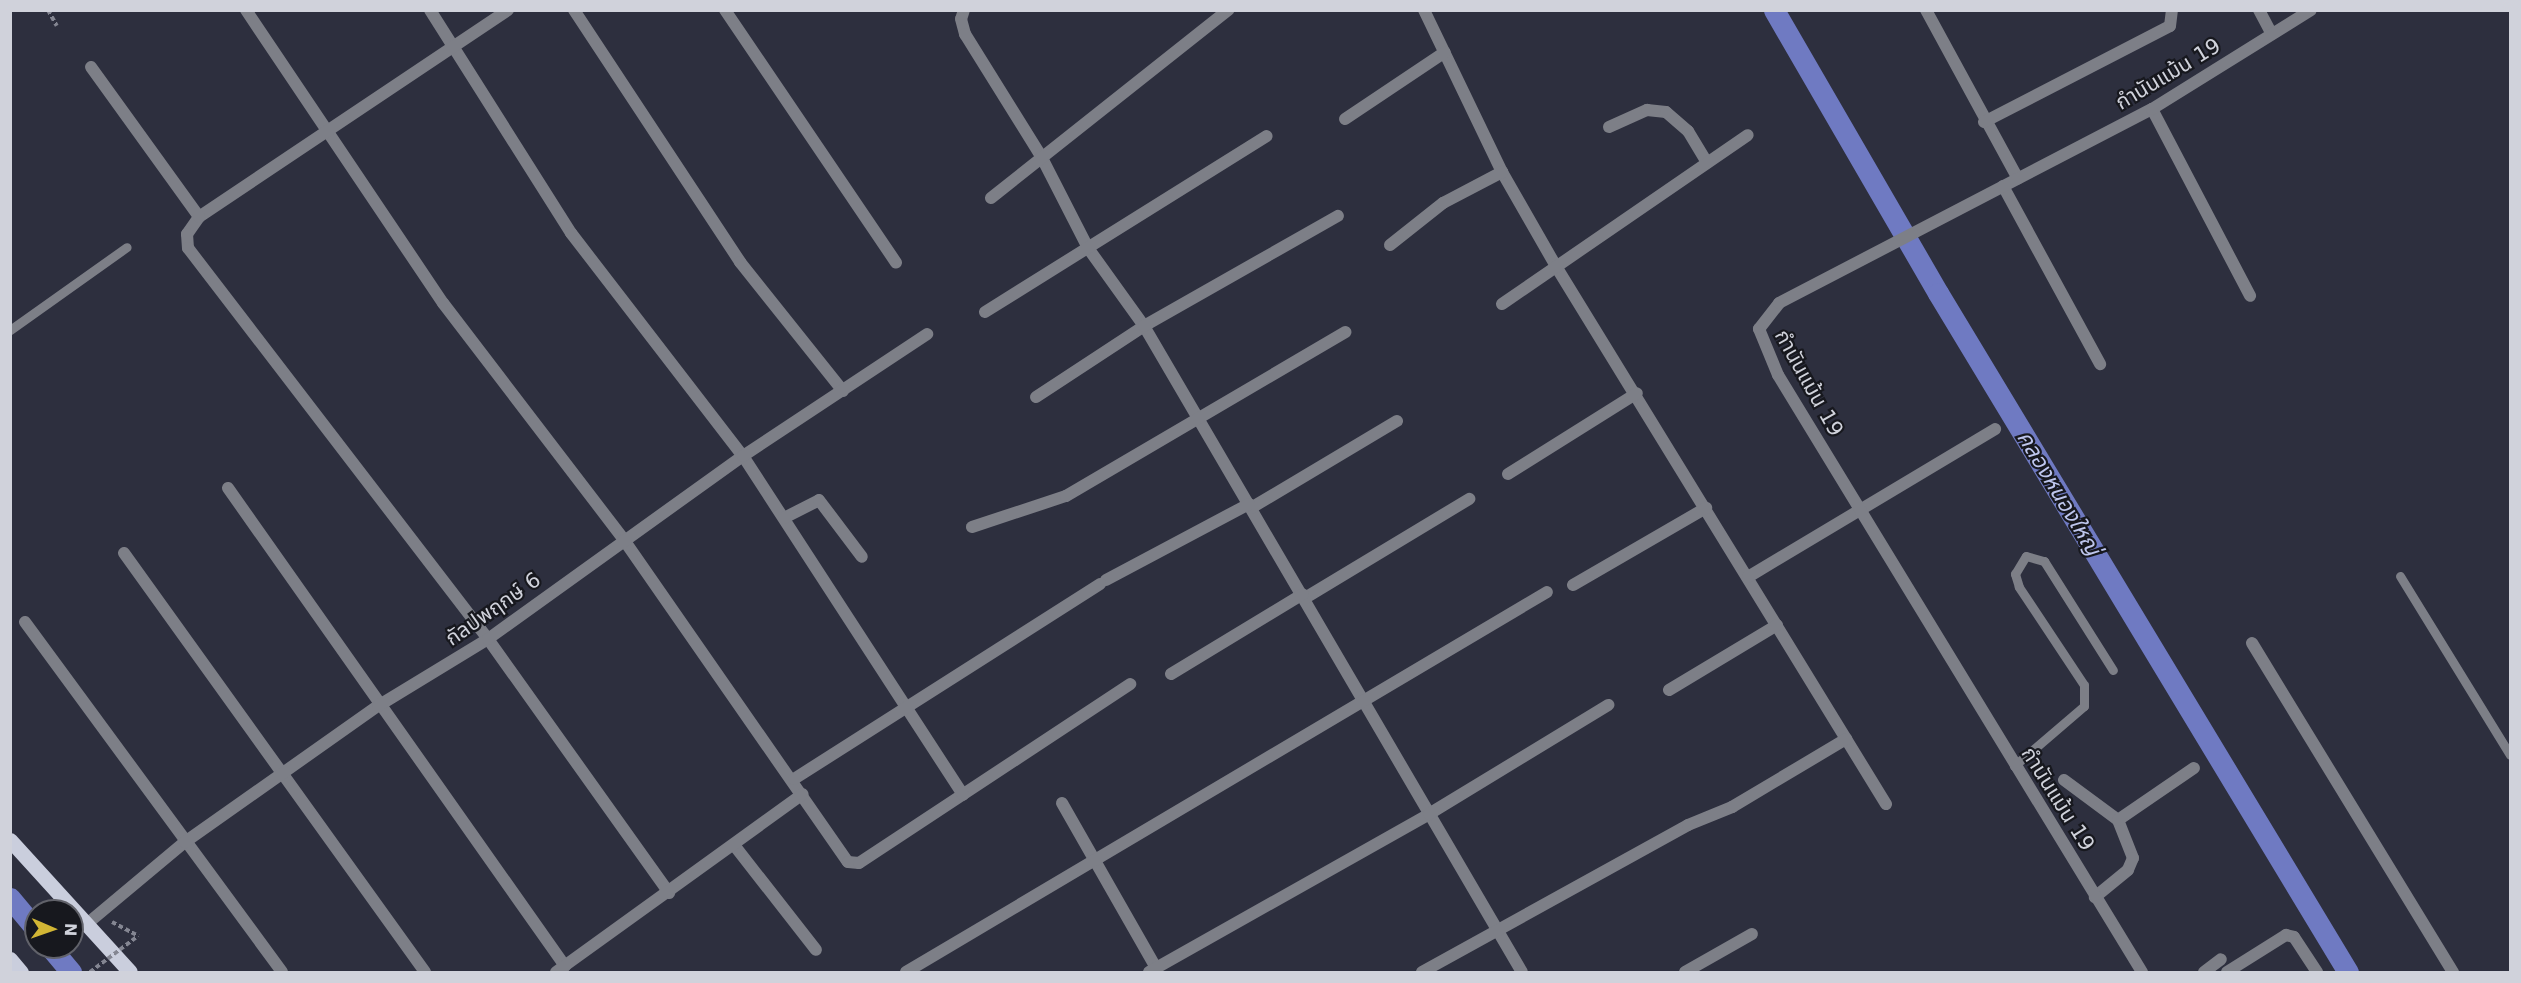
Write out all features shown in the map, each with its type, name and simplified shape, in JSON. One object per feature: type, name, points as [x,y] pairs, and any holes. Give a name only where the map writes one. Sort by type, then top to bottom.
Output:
[{"type":"main road","points":[[10,840],[88,923],[130,972]]},
{"type":"main road","points":[[10,959],[21,972]]},
{"type":"street","points":[[246,10],[443,303],[624,540],[794,779],[838,852],[848,862],[859,863],[1130,684]]},
{"type":"street","points":[[430,10],[571,233],[743,456],[904,710],[963,795]]},
{"type":"street","points":[[508,10],[199,217],[187,234],[188,248],[488,639],[669,893]]},
{"type":"street","points":[[574,10],[740,262],[843,392]]},
{"type":"street","points":[[725,10],[896,263]]},
{"type":"street","points":[[964,10],[961,20],[965,34],[1041,156],[1088,248],[1144,326],[1522,972]]},
{"type":"street","points":[[991,198],[1041,156],[1228,10]]},
{"type":"street","points":[[1424,10],[1502,172],[1557,268],[1637,393],[1886,804]]},
{"type":"street","points":[[1926,10],[1984,122],[2018,178]]},
{"type":"street","points":[[1984,122],[2170,26],[2172,10]]},
{"type":"street","points":[[2259,10],[2271,33]]},
{"type":"street","name":"กำนันแม้น 19","points":[[2142,972],[2014,766],[1778,375],[1759,329],[1779,303],[1887,244],[2152,109],[2311,10]]},
{"type":"street","points":[[1345,119],[1445,52]]},
{"type":"street","points":[[91,67],[199,217]]},
{"type":"street","points":[[2152,109],[2250,296]]},
{"type":"street","points":[[1609,127],[1647,110],[1666,112],[1688,131],[1707,163]]},
{"type":"street","points":[[1502,304],[1748,135]]},
{"type":"street","points":[[985,312],[1268,136]]},
{"type":"street","points":[[1390,245],[1443,203],[1502,172]]},
{"type":"street","points":[[2003,186],[2100,364]]},
{"type":"street","points":[[1036,397],[1144,326],[1338,216]]},
{"type":"street","points":[[972,527],[1066,496],[1345,332]]},
{"type":"street","name":"กัลปพฤกษ์ 6","points":[[88,923],[185,842],[378,706],[488,639],[743,456],[843,392],[927,334]]},
{"type":"street","points":[[1508,474],[1637,393]]},
{"type":"street","points":[[794,779],[1103,582],[1250,506],[1396,421]]},
{"type":"street","points":[[1748,577],[1861,513],[1995,429]]},
{"type":"street","points":[[228,488],[560,969],[669,893],[803,794]]},
{"type":"street","points":[[1171,674],[1469,499]]},
{"type":"street","points":[[784,518],[819,500],[862,557]]},
{"type":"street","points":[[1574,585],[1706,508]]},
{"type":"street","points":[[124,553],[285,772],[426,972]]},
{"type":"street","points":[[906,972],[1547,592]]},
{"type":"street","points":[[25,622],[282,972]]},
{"type":"street","points":[[1668,690],[1777,625]]},
{"type":"street","points":[[2252,643],[2453,972]]},
{"type":"street","points":[[1062,803],[1096,859],[1153,970],[1429,814],[1608,705]]},
{"type":"street","points":[[1422,972],[1688,825],[1732,807],[1846,739]]},
{"type":"street","points":[[2118,820],[2194,768]]},
{"type":"street","points":[[2064,780],[2118,820],[2132,863],[2095,897]]},
{"type":"street","points":[[734,845],[816,950]]},
{"type":"street","points":[[1685,972],[1752,934]]},
{"type":"street","points":[[2227,972],[2286,935],[2294,937],[2317,972]]},
{"type":"street","points":[[2204,972],[2221,959]]},
{"type":"lane","points":[[10,330],[127,247]]},
{"type":"lane","points":[[2014,766],[2084,706],[2084,685],[2019,587],[2015,574],[2026,556],[2044,561],[2113,670]]},
{"type":"lane","points":[[2400,576],[2511,754]]},
{"type":"path","points":[[48,10],[57,26]]},
{"type":"path","points":[[90,972],[138,936],[110,921]]},
{"type":"waterway","name":"คลองหนองใหญ่","points":[[1774,10],[1938,293],[2348,972]]},
{"type":"waterway","points":[[10,898],[24,915]]},
{"type":"waterway","points":[[60,959],[71,972]]}]
